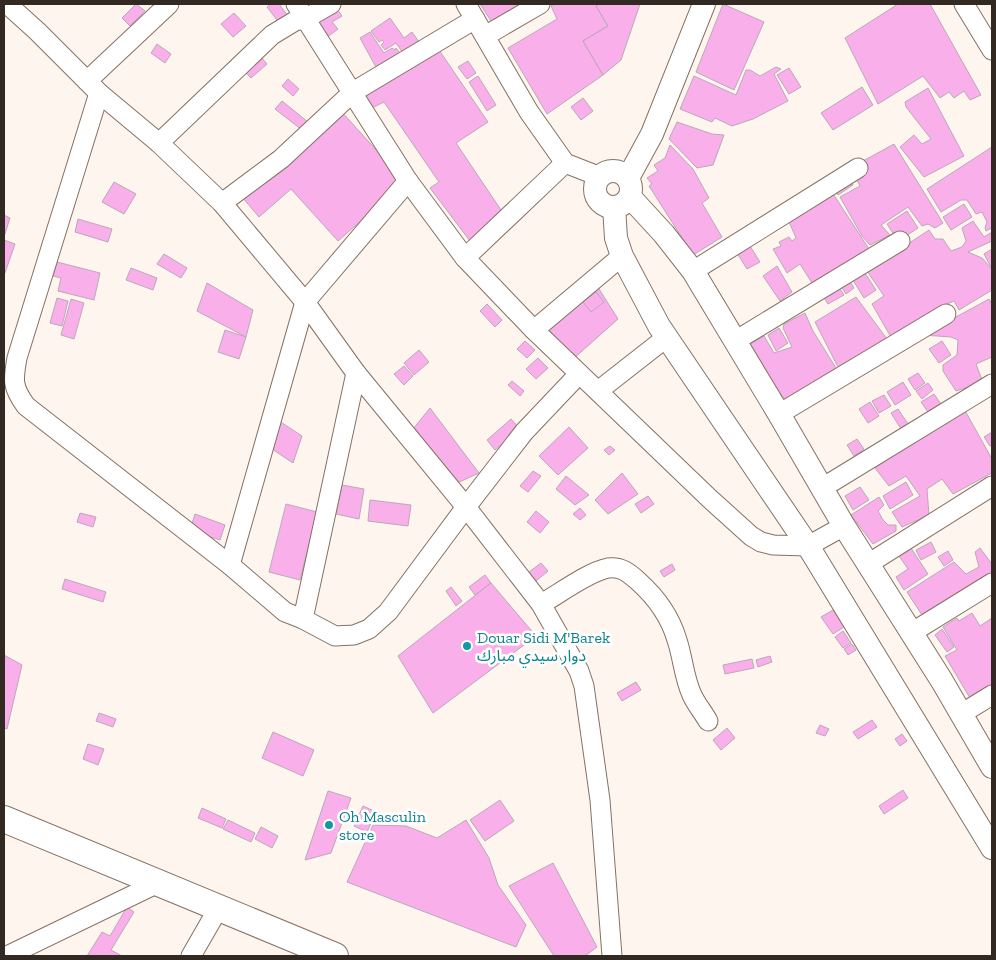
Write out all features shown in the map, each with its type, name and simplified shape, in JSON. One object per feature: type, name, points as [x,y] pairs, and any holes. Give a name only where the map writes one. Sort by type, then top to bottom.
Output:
[{"type":"main road","points":[[4,819],[335,956]]},
{"type":"street","points":[[7,4],[93,87],[159,143],[222,203],[305,302],[356,373],[466,507],[542,604],[579,671],[584,686],[600,800],[612,956]]},
{"type":"street","points":[[169,4],[93,87],[17,358],[14,387],[26,406],[230,565],[285,612],[335,636],[354,635],[369,629],[388,612],[524,432],[579,374]]},
{"type":"street","points":[[159,143],[272,35],[295,21],[301,12],[331,4]]},
{"type":"street","points":[[485,36],[540,4]]},
{"type":"street","points":[[704,4],[652,134],[624,194],[616,238],[622,256],[667,337],[808,546],[992,848]]},
{"type":"street","points":[[964,4],[992,48]]},
{"type":"street","points":[[301,12],[408,181],[465,258],[579,374],[750,536],[761,542],[773,545],[808,546],[844,526]]},
{"type":"street","points":[[222,203],[280,159],[353,92],[470,12],[529,112],[565,163],[599,178]]},
{"type":"street","points":[[465,258],[565,163]]},
{"type":"street","points":[[692,271],[858,168]]},
{"type":"street","points":[[624,194],[601,203],[595,191],[596,184],[604,174],[616,171],[624,194],[664,234],[692,271],[779,414],[844,526],[942,681],[992,767]]},
{"type":"street","points":[[230,565],[305,302],[408,181]]},
{"type":"street","points":[[735,341],[900,241]]},
{"type":"street","points":[[534,330],[622,256]]},
{"type":"street","points":[[779,414],[946,314]]},
{"type":"street","points":[[598,391],[667,337]]},
{"type":"street","points":[[303,619],[356,373]]},
{"type":"street","points":[[822,488],[992,384]]},
{"type":"street","points":[[868,564],[992,486]]},
{"type":"street","points":[[542,604],[598,571],[613,568],[627,571],[656,600],[668,616],[677,640],[692,696],[708,721]]},
{"type":"street","points":[[911,633],[992,583]]},
{"type":"street","points":[[961,714],[992,695]]},
{"type":"street","points":[[7,956],[158,883]]},
{"type":"street","points":[[192,956],[218,909]]},
{"type":"building","points":[[136,4],[145,11],[130,26],[122,18]]},
{"type":"building","points":[[271,4],[279,4],[289,17],[280,24],[267,7]]},
{"type":"building","points":[[480,4],[530,4],[493,24]]},
{"type":"building","points":[[555,4],[599,4],[596,6],[608,26],[583,41],[603,75],[547,114],[508,48],[557,19],[551,6]]},
{"type":"building","points":[[599,4],[640,4],[621,60],[603,75],[583,41],[608,26],[596,6]]},
{"type":"building","points":[[723,4],[764,22],[734,90],[696,72]]},
{"type":"building","points":[[898,4],[930,4],[981,95],[970,100],[964,91],[954,98],[949,92],[940,98],[923,76],[878,104],[845,38]]},
{"type":"building","points":[[334,5],[342,16],[332,22],[338,29],[322,41],[310,22]]},
{"type":"building","points":[[234,13],[246,26],[233,37],[221,24]]},
{"type":"building","points":[[390,18],[404,38],[412,32],[419,42],[403,53],[396,43],[385,50],[381,45],[384,42],[382,40],[379,42],[371,31]]},
{"type":"building","points":[[370,32],[384,53],[392,48],[395,50],[396,48],[400,53],[377,69],[360,38]]},
{"type":"building","points":[[157,44],[171,54],[165,63],[151,53]]},
{"type":"building","points":[[437,47],[488,122],[456,143],[503,213],[470,241],[430,188],[439,182],[384,102],[368,110],[359,93]]},
{"type":"building","points":[[261,57],[267,64],[251,78],[245,72]]},
{"type":"building","points":[[468,61],[476,73],[467,79],[458,67]]},
{"type":"building","points":[[776,67],[781,69],[774,74],[788,101],[753,119],[732,126],[715,118],[712,122],[680,109],[694,76],[736,95],[746,70],[750,70],[760,76]]},
{"type":"building","points":[[789,68],[801,87],[789,94],[777,75]]},
{"type":"building","points":[[478,76],[496,105],[487,111],[469,82]]},
{"type":"building","points":[[288,79],[299,89],[293,96],[282,86]]},
{"type":"building","points":[[862,87],[873,105],[833,130],[821,113]]},
{"type":"building","points":[[928,88],[964,156],[924,177],[900,147],[914,135],[922,144],[931,139],[906,107],[905,102]]},
{"type":"building","points":[[583,98],[593,111],[581,120],[571,107]]},
{"type":"building","points":[[282,101],[308,122],[302,130],[275,109]]},
{"type":"building","points":[[341,111],[405,182],[338,241],[291,189],[259,217],[242,197]]},
{"type":"building","points":[[677,122],[712,134],[724,135],[713,165],[697,168],[669,139]]},
{"type":"building","points":[[894,144],[943,223],[935,228],[928,224],[922,226],[908,207],[881,225],[890,235],[870,245],[862,236],[840,197],[860,186],[855,176],[863,161]]},
{"type":"building","points":[[670,145],[693,169],[709,198],[702,203],[722,237],[693,255],[649,186],[652,184],[647,178],[658,171],[654,165],[665,158]]},
{"type":"building","points":[[992,147],[992,228],[986,231],[987,222],[982,212],[976,214],[967,200],[961,200],[941,212],[927,189]]},
{"type":"building","points":[[850,179],[853,185],[838,195],[834,189]]},
{"type":"building","points":[[114,182],[136,194],[124,214],[102,202]]},
{"type":"building","points":[[830,189],[869,249],[812,283],[800,264],[787,273],[773,249],[781,246],[779,242],[789,237],[792,241],[796,238],[787,217]]},
{"type":"building","points":[[964,204],[972,217],[951,230],[943,217]]},
{"type":"building","points":[[907,211],[918,228],[898,241],[887,224]]},
{"type":"building","points":[[4,215],[10,218],[4,237]]},
{"type":"building","points":[[78,219],[112,229],[108,242],[75,232]]},
{"type":"building","points":[[973,221],[984,237],[992,232],[992,241],[968,252],[982,258],[992,269],[992,290],[959,310],[954,301],[947,304],[892,339],[872,304],[884,296],[867,271],[929,230],[935,239],[943,239],[951,251],[962,247],[966,241],[962,228]]},
{"type":"building","points":[[4,240],[15,244],[5,273],[4,272]]},
{"type":"building","points":[[750,246],[760,262],[747,269],[737,253]]},
{"type":"building","points":[[992,249],[992,269],[984,254]]},
{"type":"building","points":[[164,254],[187,268],[181,278],[157,264]]},
{"type":"building","points":[[57,262],[100,273],[94,300],[58,291],[61,278],[53,276]]},
{"type":"building","points":[[777,266],[792,292],[780,301],[763,276]]},
{"type":"building","points":[[131,268],[157,278],[153,290],[126,280]]},
{"type":"building","points":[[863,270],[876,290],[864,298],[851,277]]},
{"type":"building","points":[[848,278],[854,288],[846,294],[839,283]]},
{"type":"building","points":[[594,281],[618,319],[572,360],[544,328]]},
{"type":"building","points":[[207,283],[253,310],[246,337],[197,311]]},
{"type":"building","points":[[837,284],[844,295],[828,304],[821,293]]},
{"type":"building","points":[[596,292],[604,302],[591,312],[583,302]]},
{"type":"building","points":[[856,297],[887,339],[838,367],[815,322]]},
{"type":"building","points":[[57,298],[68,301],[62,326],[50,323]]},
{"type":"building","points":[[71,299],[84,303],[74,339],[61,335]]},
{"type":"building","points":[[989,299],[992,304],[992,357],[976,364],[982,380],[987,381],[956,391],[943,371],[943,365],[957,355],[958,340],[951,337],[923,335]]},
{"type":"building","points":[[487,304],[502,320],[495,327],[480,311]]},
{"type":"building","points":[[805,313],[813,331],[836,368],[786,400],[778,391],[750,344],[764,336],[774,353],[792,347],[783,328],[784,324]]},
{"type":"building","points":[[779,328],[788,343],[776,351],[768,335]]},
{"type":"building","points":[[225,330],[246,337],[239,359],[218,352]]},
{"type":"building","points":[[525,341],[535,350],[527,358],[517,349]]},
{"type":"building","points":[[942,341],[951,355],[939,363],[929,349]]},
{"type":"building","points":[[419,350],[429,362],[414,375],[404,363]]},
{"type":"building","points":[[538,358],[548,368],[536,379],[526,369]]},
{"type":"building","points":[[404,366],[413,376],[404,385],[394,374]]},
{"type":"building","points":[[918,373],[925,383],[915,390],[908,379]]},
{"type":"building","points":[[512,381],[524,391],[520,396],[508,385]]},
{"type":"building","points":[[903,382],[911,395],[895,405],[887,392]]},
{"type":"building","points":[[928,383],[933,390],[922,399],[916,391]]},
{"type":"building","points":[[934,394],[941,404],[928,412],[921,402]]},
{"type":"building","points":[[884,395],[891,406],[879,413],[872,401]]},
{"type":"building","points":[[870,402],[879,416],[868,423],[859,409]]},
{"type":"building","points":[[963,407],[992,459],[992,473],[953,494],[942,479],[927,489],[929,515],[902,527],[892,512],[920,496],[906,476],[889,486],[875,468]]},
{"type":"building","points":[[430,408],[479,473],[457,483],[413,429]]},
{"type":"building","points":[[898,409],[908,424],[901,429],[891,413]]},
{"type":"building","points":[[276,419],[302,436],[293,463],[269,447]]},
{"type":"building","points":[[511,419],[520,429],[495,450],[487,440]]},
{"type":"building","points":[[569,427],[588,448],[558,475],[539,456]]},
{"type":"building","points":[[992,432],[992,445],[990,446],[984,437]]},
{"type":"building","points":[[857,439],[864,449],[854,456],[847,445]]},
{"type":"building","points":[[610,446],[615,450],[609,455],[604,450]]},
{"type":"building","points":[[533,471],[541,476],[528,492],[520,486]]},
{"type":"building","points":[[622,473],[638,494],[608,514],[595,500]]},
{"type":"building","points":[[566,476],[589,495],[575,505],[556,489]]},
{"type":"building","points":[[906,482],[913,495],[890,509],[883,496]]},
{"type":"building","points":[[342,485],[364,489],[359,519],[336,514]]},
{"type":"building","points":[[860,487],[869,500],[853,510],[845,496]]},
{"type":"building","points":[[648,496],[654,504],[641,513],[635,504]]},
{"type":"building","points":[[879,497],[884,505],[878,511],[888,525],[896,525],[896,531],[873,544],[851,515]]},
{"type":"building","points":[[370,500],[411,505],[408,526],[368,521]]},
{"type":"building","points":[[286,504],[317,512],[300,580],[269,572]]},
{"type":"building","points":[[580,508],[586,515],[580,520],[573,514]]},
{"type":"building","points":[[536,511],[549,522],[540,533],[527,522]]},
{"type":"building","points":[[80,513],[96,517],[93,527],[77,522]]},
{"type":"building","points":[[195,514],[225,525],[220,540],[190,530]]},
{"type":"building","points":[[931,542],[936,552],[921,560],[916,550]]},
{"type":"building","points":[[911,548],[928,574],[904,590],[896,577],[908,569],[899,556]]},
{"type":"building","points":[[980,548],[992,564],[992,577],[924,618],[907,592],[954,562],[966,574],[979,567],[975,552]]},
{"type":"building","points":[[948,551],[953,560],[944,566],[938,557]]},
{"type":"building","points":[[541,563],[548,571],[536,581],[529,572]]},
{"type":"building","points":[[672,564],[675,570],[664,577],[660,571]]},
{"type":"building","points":[[485,575],[491,583],[475,595],[469,587]]},
{"type":"building","points":[[65,579],[106,592],[103,602],[62,589]]},
{"type":"building","name":"Douar Sidi M'Barek دوار سيدي مبارك","points":[[491,583],[536,636],[433,713],[398,656]]},
{"type":"building","points":[[451,587],[462,601],[456,606],[446,591]]},
{"type":"building","points":[[833,610],[844,627],[833,634],[821,617]]},
{"type":"building","points":[[972,613],[980,626],[992,618],[992,684],[970,698],[945,656],[957,650],[943,627],[957,618],[959,621]]},
{"type":"building","points":[[942,629],[954,647],[947,652],[935,635]]},
{"type":"building","points":[[843,631],[851,643],[843,648],[835,637]]},
{"type":"building","points":[[852,644],[856,650],[848,655],[844,649]]},
{"type":"building","points":[[4,655],[22,665],[7,729],[4,728]]},
{"type":"building","points":[[770,656],[772,662],[758,667],[756,660]]},
{"type":"building","points":[[752,659],[754,668],[725,674],[723,665]]},
{"type":"building","points":[[636,682],[641,690],[622,701],[617,693]]},
{"type":"building","points":[[99,713],[116,719],[113,727],[96,721]]},
{"type":"building","points":[[872,720],[877,727],[858,739],[853,732]]},
{"type":"building","points":[[820,725],[829,729],[825,736],[816,733]]},
{"type":"building","points":[[727,728],[735,738],[721,750],[713,740]]},
{"type":"building","points":[[273,732],[314,750],[303,776],[262,758]]},
{"type":"building","points":[[902,734],[907,741],[900,746],[895,739]]},
{"type":"building","points":[[88,744],[104,749],[98,765],[83,759]]},
{"type":"building","points":[[903,790],[908,798],[884,814],[879,806]]},
{"type":"building","name":"Oh Masculin store","points":[[328,791],[351,798],[331,853],[305,860]]},
{"type":"building","points":[[500,800],[514,821],[485,841],[470,820]]},
{"type":"building","points":[[363,806],[376,812],[367,832],[354,826]]},
{"type":"building","points":[[202,808],[226,819],[222,828],[198,818]]},
{"type":"building","points":[[228,820],[255,833],[251,842],[223,829]]},
{"type":"building","points":[[466,820],[489,858],[498,885],[526,925],[516,947],[347,882],[373,825],[406,826],[437,838]]},
{"type":"building","points":[[261,827],[278,836],[272,848],[255,839]]},
{"type":"building","points":[[553,863],[597,947],[585,956],[554,956],[509,886]]},
{"type":"building","points":[[127,907],[134,912],[111,950],[122,956],[87,956],[102,932],[110,936]]},
{"type":"place","name":"Douar Sidi M'Barek دوار سيدي مبارك","points":[[467,646]]},
{"type":"place","name":"Oh Masculin store","points":[[329,825]]}]
